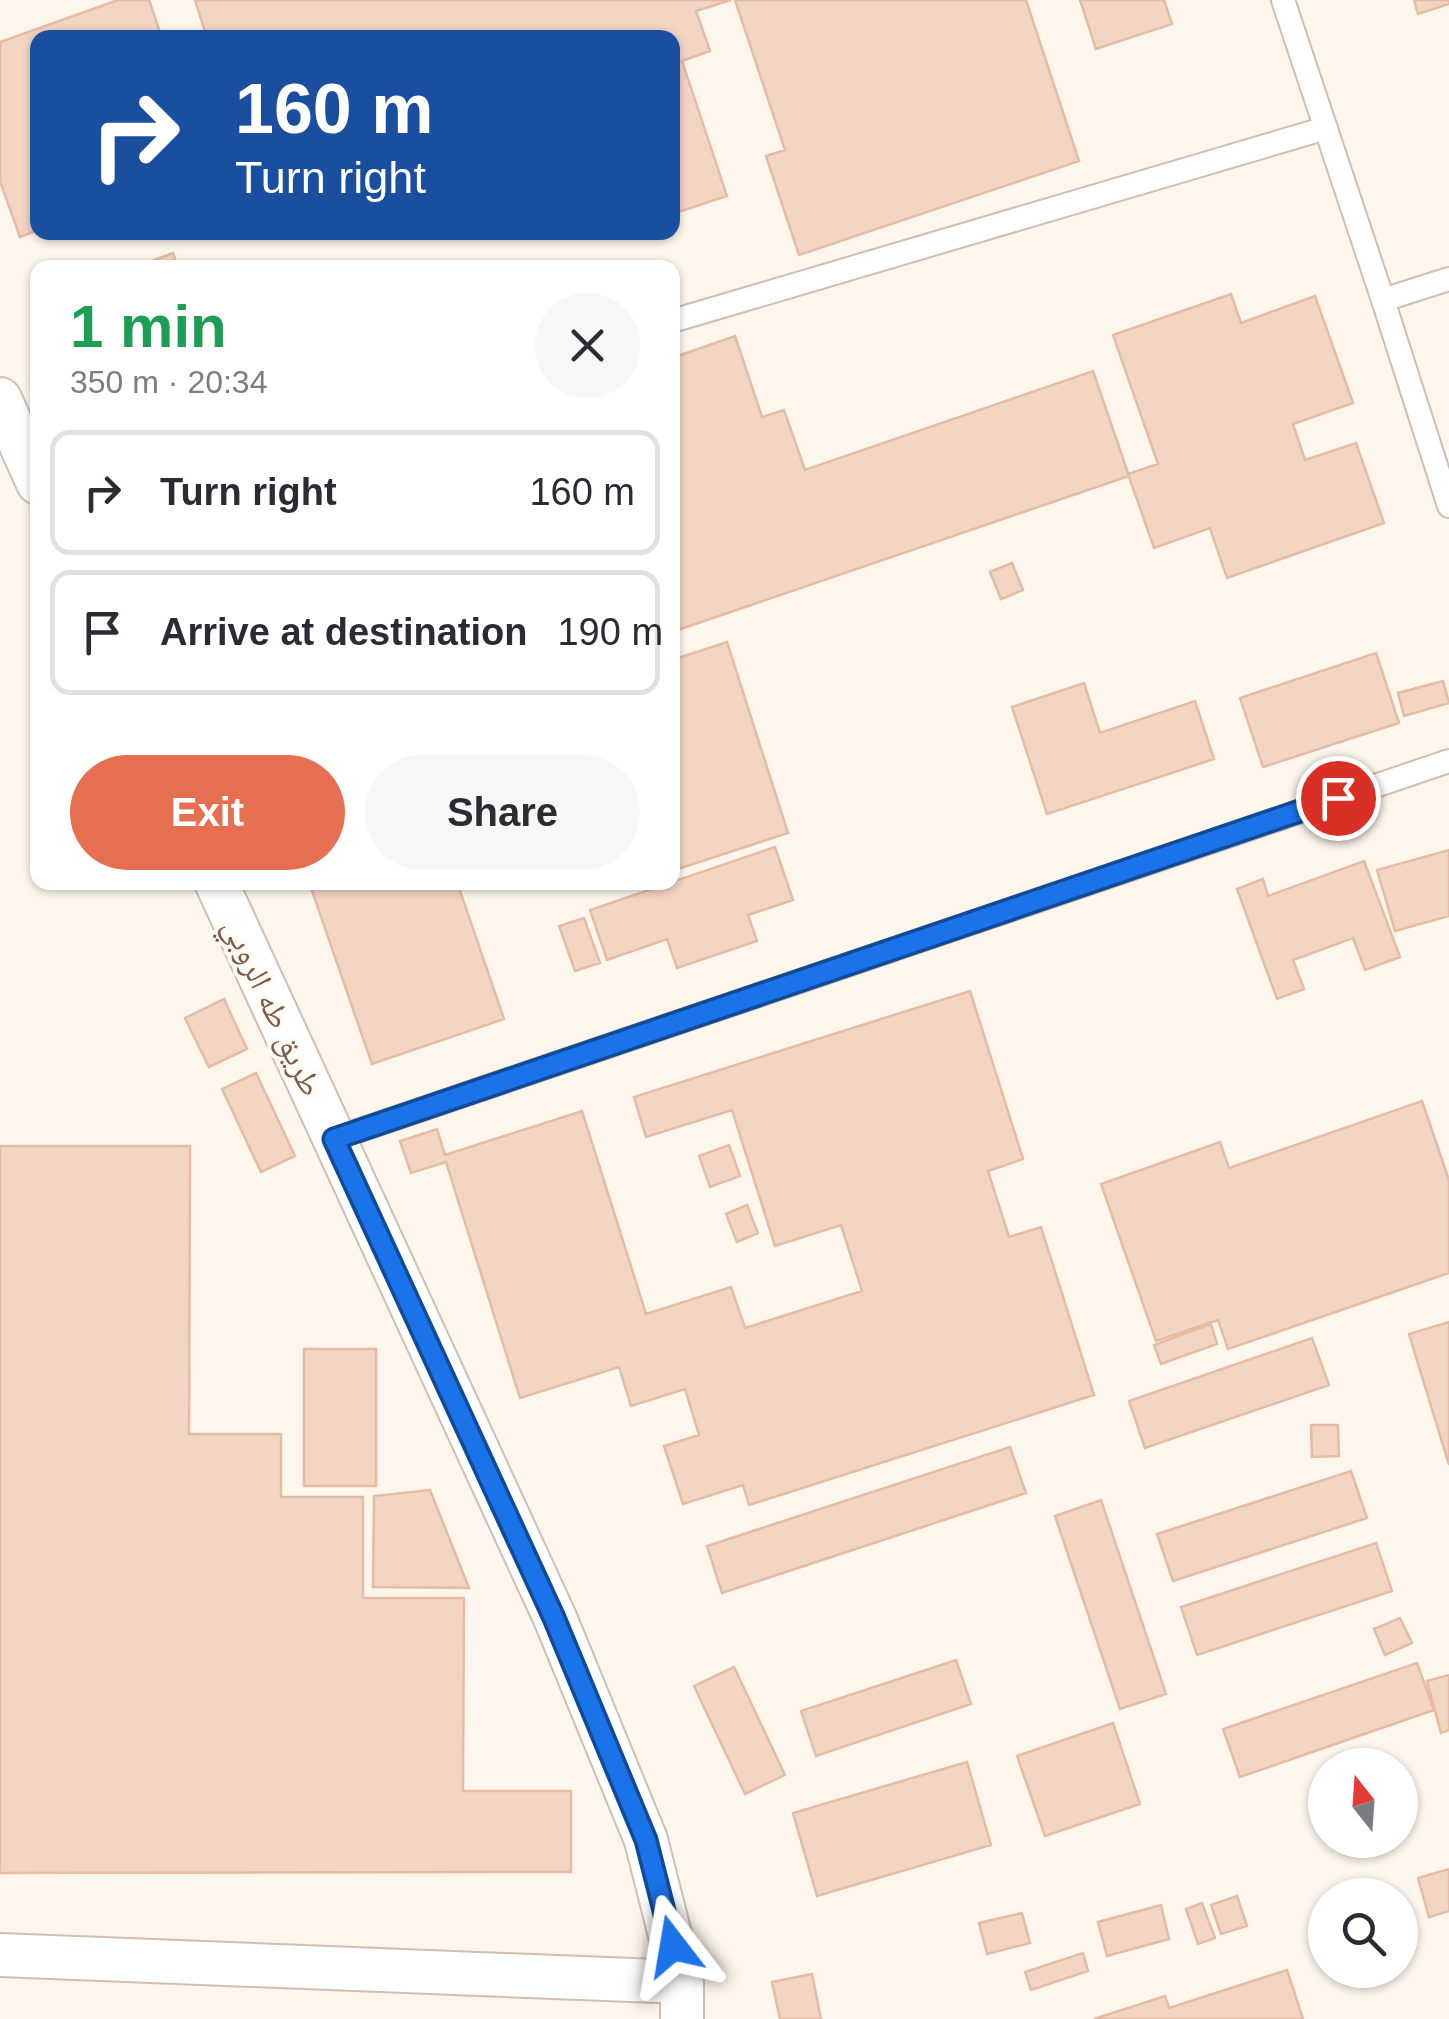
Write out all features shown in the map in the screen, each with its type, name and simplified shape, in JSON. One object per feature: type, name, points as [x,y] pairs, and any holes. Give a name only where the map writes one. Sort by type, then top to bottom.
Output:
[{"type":"street","points":[[0,399],[30,465]]},
{"type":"street","name":"طريق طه الروبي","points":[[220,890],[546,1600],[597,1720],[646,1840],[682,2000]]},
{"type":"street","points":[[0,1955],[682,2000]]},
{"type":"lane","points":[[1282,0],[1449,506]]},
{"type":"lane","points":[[680,319],[1326,128]]},
{"type":"lane","points":[[1383,300],[1449,278]]},
{"type":"lane","points":[[334,1139],[1449,761]]},
{"type":"building","points":[[118,0],[149,0],[159,30],[34,30]]},
{"type":"building","points":[[195,0],[731,0],[696,11],[710,51],[682,61],[727,196],[680,211],[680,30],[204,30]]},
{"type":"building","points":[[735,0],[1026,0],[1079,161],[799,255],[766,156],[785,150]]},
{"type":"building","points":[[1080,0],[1164,0],[1172,24],[1096,49]]},
{"type":"building","points":[[1414,0],[1449,0],[1449,4],[1418,14]]},
{"type":"building","points":[[30,31],[30,233],[20,237],[0,181],[0,42]]},
{"type":"building","points":[[173,253],[175,260],[154,260]]},
{"type":"building","points":[[1231,294],[1241,323],[1315,296],[1353,403],[1293,424],[1305,460],[1356,443],[1384,523],[1227,578],[1210,528],[1154,548],[1128,474],[1158,464],[1113,335]]},
{"type":"building","points":[[735,336],[762,417],[784,410],[805,470],[1093,371],[1129,476],[680,629],[680,355]]},
{"type":"building","points":[[1012,563],[1023,590],[1001,599],[990,572]]},
{"type":"building","points":[[727,642],[788,833],[680,868],[680,657]]},
{"type":"building","points":[[1376,653],[1399,723],[1263,767],[1240,698]]},
{"type":"building","points":[[1443,681],[1449,703],[1404,716],[1398,693]]},
{"type":"building","points":[[1084,683],[1100,733],[1195,701],[1214,759],[1047,814],[1012,707]]},
{"type":"building","points":[[775,847],[793,900],[748,915],[757,941],[677,968],[667,939],[607,960],[590,910],[649,890],[680,890],[680,879]]},
{"type":"building","points":[[1449,850],[1449,916],[1395,931],[1377,870]]},
{"type":"building","points":[[1364,861],[1400,957],[1365,970],[1353,938],[1293,960],[1304,989],[1277,999],[1237,889],[1263,879],[1268,896]]},
{"type":"building","points":[[312,890],[460,890],[504,1019],[372,1064]]},
{"type":"building","points":[[584,918],[600,963],[575,971],[559,926]]},
{"type":"building","points":[[970,991],[1023,1159],[988,1171],[1009,1237],[1041,1227],[1094,1395],[749,1505],[743,1485],[683,1504],[664,1446],[699,1435],[685,1389],[631,1406],[619,1367],[520,1398],[446,1162],[411,1173],[400,1141],[437,1129],[445,1155],[582,1111],[646,1314],[731,1287],[745,1328],[862,1291],[841,1225],[775,1246],[732,1110],[646,1137],[634,1097]]},
{"type":"building","points":[[224,999],[247,1049],[209,1067],[185,1018]]},
{"type":"building","points":[[256,1073],[295,1156],[261,1172],[222,1089]]},
{"type":"building","points":[[1422,1101],[1449,1180],[1449,1273],[1228,1349],[1218,1320],[1156,1341],[1101,1184],[1220,1142],[1229,1168]]},
{"type":"building","points":[[729,1145],[740,1176],[710,1187],[699,1156]]},
{"type":"building","points":[[0,1146],[190,1146],[189,1434],[281,1434],[281,1497],[363,1497],[363,1598],[464,1598],[463,1791],[571,1791],[571,1872],[0,1873]]},
{"type":"building","points":[[747,1205],[758,1233],[737,1242],[726,1214]]},
{"type":"building","points":[[1449,1322],[1449,1465],[1409,1334]]},
{"type":"building","points":[[1211,1324],[1217,1344],[1161,1364],[1154,1345]]},
{"type":"building","points":[[1312,1338],[1329,1385],[1145,1448],[1129,1401]]},
{"type":"building","points":[[304,1349],[376,1349],[376,1486],[304,1486]]},
{"type":"building","points":[[1311,1425],[1338,1425],[1339,1456],[1312,1457]]},
{"type":"building","points":[[1010,1447],[1026,1493],[722,1593],[707,1546]]},
{"type":"building","points":[[1351,1471],[1367,1518],[1173,1581],[1157,1534]]},
{"type":"building","points":[[430,1490],[469,1588],[373,1587],[374,1496]]},
{"type":"building","points":[[1101,1500],[1166,1694],[1120,1709],[1055,1516]]},
{"type":"building","points":[[1376,1543],[1392,1591],[1197,1655],[1181,1607]]},
{"type":"building","points":[[1400,1618],[1412,1643],[1385,1655],[1374,1629]]},
{"type":"building","points":[[956,1660],[971,1704],[816,1756],[801,1711]]},
{"type":"building","points":[[1417,1663],[1434,1710],[1324,1748],[1308,1748],[1308,1754],[1240,1777],[1223,1729]]},
{"type":"building","points":[[734,1667],[785,1775],[745,1794],[694,1686]]},
{"type":"building","points":[[1449,1675],[1449,1730],[1441,1733],[1427,1681]]},
{"type":"building","points":[[1113,1723],[1140,1804],[1045,1836],[1017,1756]]},
{"type":"building","points":[[967,1762],[991,1845],[817,1896],[793,1813]]},
{"type":"building","points":[[1449,1869],[1449,1911],[1429,1917],[1418,1878]]},
{"type":"building","points":[[1237,1896],[1247,1926],[1221,1934],[1211,1905]]},
{"type":"building","points":[[1202,1903],[1215,1938],[1198,1944],[1186,1909]]},
{"type":"building","points":[[1161,1905],[1169,1939],[1107,1956],[1098,1922]]},
{"type":"building","points":[[1022,1913],[1030,1943],[987,1954],[979,1923]]},
{"type":"building","points":[[1083,1953],[1088,1971],[1031,1990],[1025,1972]]},
{"type":"building","points":[[1287,1970],[1303,2019],[1094,2019],[1165,1996],[1169,2008]]},
{"type":"building","points":[[812,1974],[821,2019],[780,2019],[772,1982]]},
{"type":"route","points":[[673,1946],[646,1840],[554,1618],[334,1139],[1338,798]]}]
